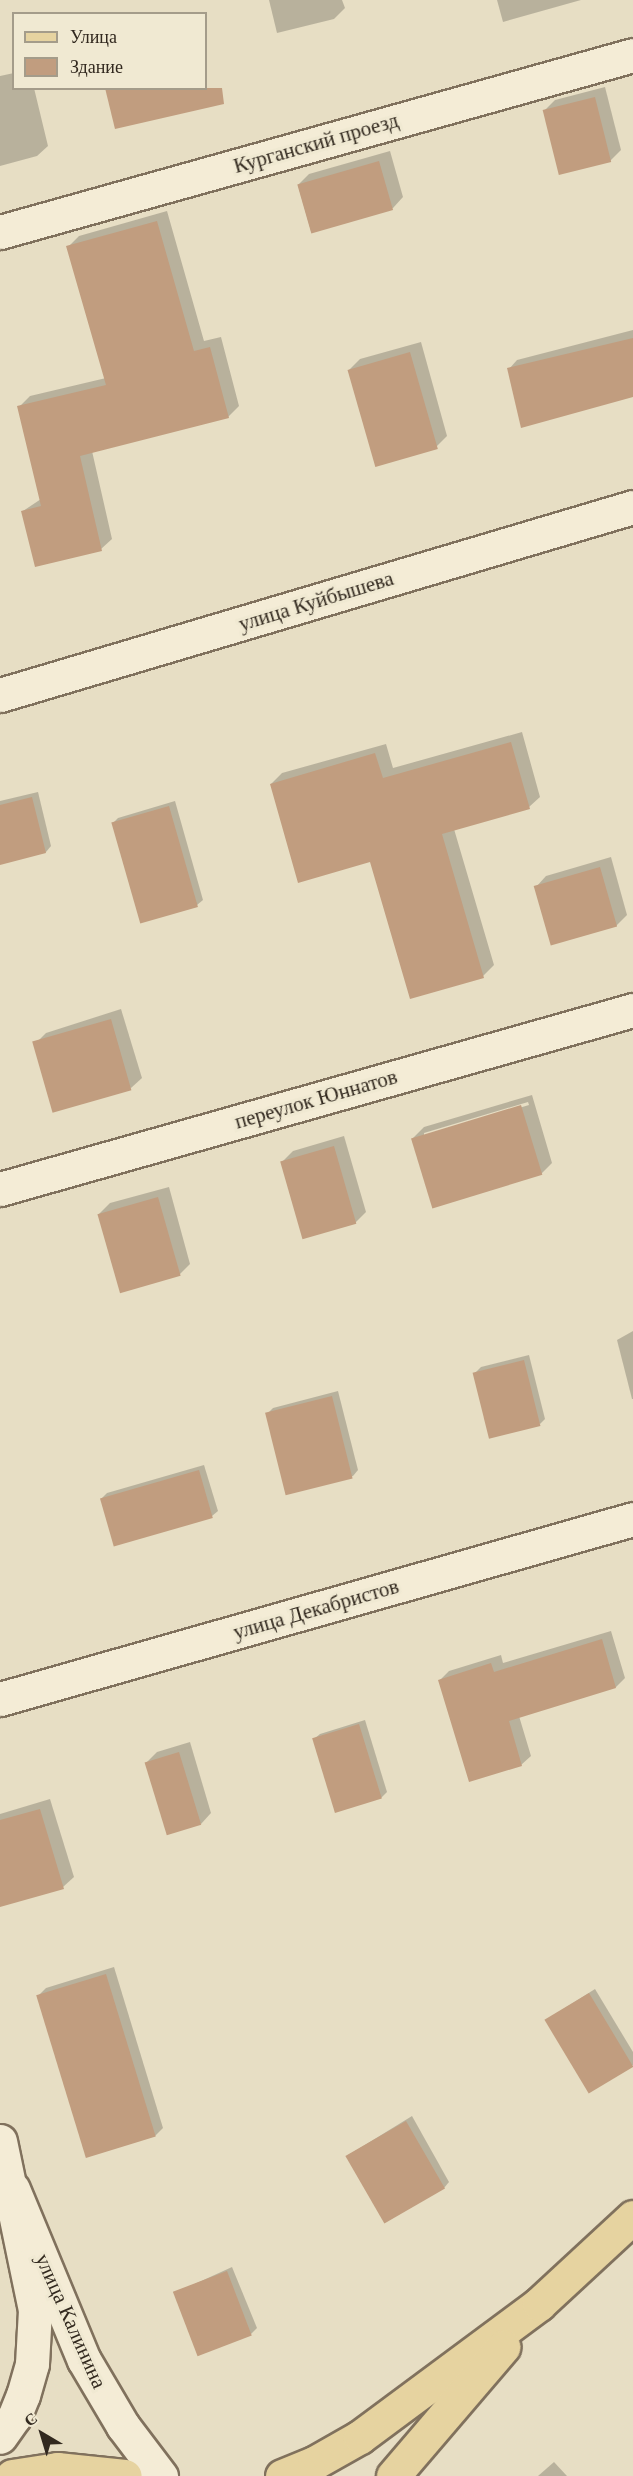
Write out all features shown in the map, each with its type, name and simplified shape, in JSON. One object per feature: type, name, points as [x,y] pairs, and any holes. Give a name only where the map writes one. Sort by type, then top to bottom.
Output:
[{"type":"main road","points":[[282,2476],[314,2463],[360,2437],[539,2304],[633,2217]]},
{"type":"main road","points":[[393,2476],[539,2304]]},
{"type":"main road","points":[[12,2476],[57,2469],[125,2476]]},
{"type":"street","name":"Курганский проезд","points":[[0,232],[633,55]]},
{"type":"street","name":"улица Куйбышева","points":[[0,695],[633,507]]},
{"type":"street","name":"переулок Юннатов","points":[[0,1189],[633,1010]]},
{"type":"street","name":"улица Декабристов","points":[[0,1699],[633,1519]]},
{"type":"street","name":"улица Калинина","points":[[0,2437],[14,2417],[23,2395],[34,2337],[35,2310],[5,2166]]},
{"type":"street","name":"улица Калинина","points":[[5,2166],[84,2360],[123,2426],[161,2476]]},
{"type":"building","points":[[222,88],[224,104],[115,129],[105,90]]},
{"type":"building","points":[[595,97],[611,162],[559,175],[543,110]]},
{"type":"building","points":[[379,161],[393,210],[311,233],[297,184]]},
{"type":"building","points":[[157,221],[194,351],[210,347],[229,418],[80,456],[102,551],[35,567],[21,511],[41,506],[17,406],[106,385],[66,246]]},
{"type":"building","points":[[633,338],[633,397],[521,428],[507,368]]},
{"type":"building","points":[[410,352],[438,449],[375,467],[348,370]]},
{"type":"building","points":[[511,742],[530,809],[442,834],[484,978],[410,999],[370,862],[298,883],[270,784],[375,753],[383,778]]},
{"type":"building","points":[[32,797],[46,853],[0,865],[0,805]]},
{"type":"building","points":[[169,806],[198,907],[140,923],[111,823]]},
{"type":"building","points":[[600,867],[617,927],[551,946],[534,886]]},
{"type":"building","points":[[111,1019],[131,1090],[53,1113],[32,1042]]},
{"type":"building","points":[[521,1105],[542,1175],[432,1208],[411,1139]]},
{"type":"building","points":[[334,1146],[356,1224],[302,1239],[280,1161]]},
{"type":"building","points":[[158,1197],[181,1276],[120,1293],[97,1214]]},
{"type":"building","points":[[524,1360],[540,1426],[489,1439],[473,1373]]},
{"type":"building","points":[[332,1396],[353,1478],[286,1495],[265,1413]]},
{"type":"building","points":[[199,1470],[213,1518],[114,1546],[100,1498]]},
{"type":"building","points":[[602,1639],[616,1688],[509,1721],[522,1766],[469,1782],[438,1680],[491,1663],[494,1672]]},
{"type":"building","points":[[359,1724],[382,1799],[335,1813],[312,1738]]},
{"type":"building","points":[[179,1752],[201,1825],[167,1835],[145,1763]]},
{"type":"building","points":[[40,1809],[64,1889],[0,1907],[0,1820]]},
{"type":"building","points":[[106,1974],[156,2137],[86,2158],[36,1995]]},
{"type":"building","points":[[589,1993],[633,2067],[589,2093],[544,2020]]},
{"type":"building","points":[[406,2121],[445,2189],[384,2224],[345,2156]]},
{"type":"building","points":[[227,2271],[252,2335],[198,2356],[173,2292]]}]
